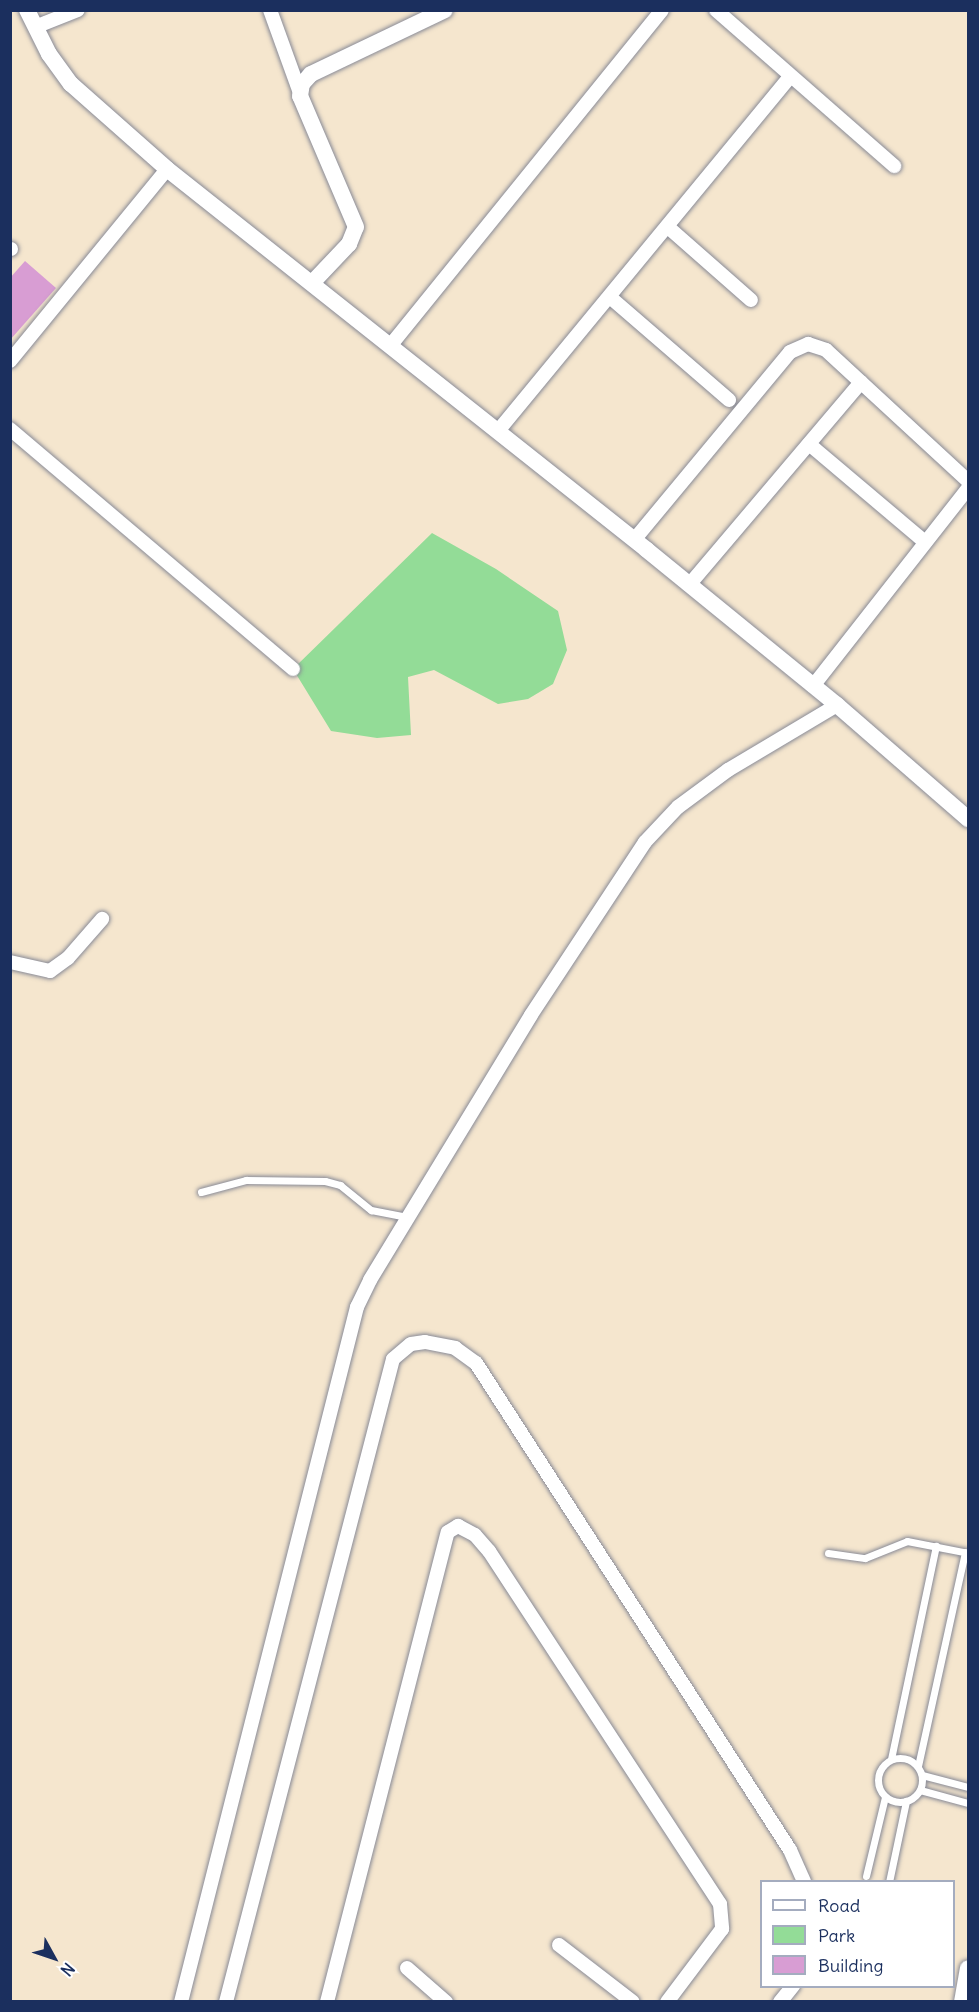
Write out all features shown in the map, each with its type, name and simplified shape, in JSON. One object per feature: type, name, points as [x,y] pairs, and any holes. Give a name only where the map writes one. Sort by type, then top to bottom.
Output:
[{"type":"street","points":[[27,10],[34,27],[70,84],[168,169],[498,431],[837,705],[969,819]]},
{"type":"street","points":[[34,27],[78,10]]},
{"type":"street","points":[[270,10],[299,90],[356,226],[349,244],[312,283]]},
{"type":"street","points":[[299,90],[311,74],[445,10]]},
{"type":"street","points":[[390,346],[662,10]]},
{"type":"street","points":[[716,10],[894,166]]},
{"type":"street","points":[[498,431],[669,228],[791,76]]},
{"type":"street","points":[[10,361],[168,169]]},
{"type":"street","points":[[669,228],[751,300]]},
{"type":"street","points":[[610,298],[729,400]]},
{"type":"street","points":[[633,540],[790,352],[815,345],[861,382],[969,480]]},
{"type":"street","points":[[688,585],[861,382]]},
{"type":"street","points":[[10,429],[293,669]]},
{"type":"street","points":[[809,444],[926,542]]},
{"type":"street","points":[[813,686],[969,488]]},
{"type":"street","points":[[181,2001],[357,1307],[408,1217],[531,1015],[645,842],[678,807],[728,770],[837,705]]},
{"type":"street","points":[[10,962],[50,971],[68,958],[102,919]]},
{"type":"street","points":[[226,2001],[393,1359],[411,1344],[425,1342],[455,1348],[476,1363],[790,1850],[804,1880]]},
{"type":"street","points":[[327,2001],[448,1532],[458,1526],[476,1535],[489,1551],[720,1904],[722,1929],[667,2001]]},
{"type":"street","points":[[559,1945],[633,2001]]},
{"type":"street","points":[[408,1968],[446,2001]]},
{"type":"street","points":[[962,2001],[969,1969]]},
{"type":"street","points":[[780,2001],[791,1988]]},
{"type":"lane","points":[[201,1192],[246,1180],[325,1181],[340,1185],[379,1213],[408,1217]]},
{"type":"lane","points":[[828,1553],[866,1558],[908,1540],[967,1553],[918,1766]]},
{"type":"lane","points":[[866,1876],[885,1797],[878,1776],[891,1759],[936,1546]]},
{"type":"lane","points":[[888,1880],[906,1802],[920,1790],[922,1775],[918,1766],[906,1758],[891,1759]]},
{"type":"lane","points":[[922,1775],[969,1787]]},
{"type":"lane","points":[[920,1790],[969,1803]]},
{"type":"lane","points":[[885,1797],[906,1802]]},
{"type":"green space","points":[[432,533],[496,569],[558,611],[567,650],[553,684],[528,699],[498,704],[434,670],[408,677],[411,735],[377,738],[331,731],[293,669]]},
{"type":"building","points":[[25,261],[56,288],[10,340],[10,278]]}]
